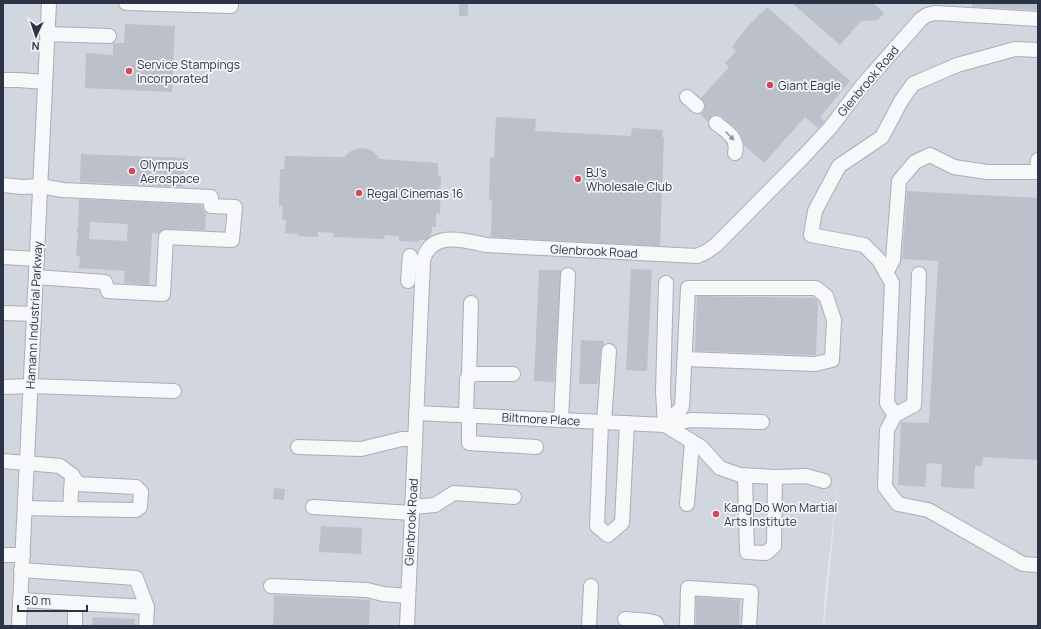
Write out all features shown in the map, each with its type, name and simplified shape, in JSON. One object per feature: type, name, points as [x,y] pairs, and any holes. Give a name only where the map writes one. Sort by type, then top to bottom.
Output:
[{"type":"street","name":"Hamann Industrial Parkway","points":[[19,626],[49,3]]},
{"type":"street","points":[[126,3],[231,6],[231,3]]},
{"type":"street","name":"Glenbrook Road","points":[[407,626],[423,261],[426,252],[432,244],[444,240],[460,239],[486,245],[697,256],[716,245],[804,156],[830,128],[864,83],[921,19],[934,13],[1038,19]]},
{"type":"street","points":[[47,34],[108,36]]},
{"type":"street","points":[[895,415],[887,403],[892,283],[879,260],[864,245],[811,235],[815,211],[839,166],[882,137],[900,101],[913,84],[957,65],[1014,49],[1038,50]]},
{"type":"street","points":[[3,80],[45,82]]},
{"type":"street","points":[[702,111],[736,142],[735,153]]},
{"type":"street","points":[[886,273],[893,260],[899,181],[915,162],[930,155],[954,167],[981,171],[1037,172],[1038,160]]},
{"type":"street","points":[[3,185],[22,187],[40,186],[63,190],[211,197],[211,206],[235,207],[232,240],[166,237],[163,294],[108,291],[104,282],[36,277]]},
{"type":"street","points":[[3,256],[37,259]]},
{"type":"street","points":[[408,281],[410,256]]},
{"type":"street","points":[[919,274],[914,405],[895,415],[887,430],[885,487],[898,504],[928,510],[1023,564],[1038,565]]},
{"type":"street","points":[[561,420],[568,275]]},
{"type":"street","points":[[665,425],[663,392],[666,283]]},
{"type":"street","points":[[665,425],[682,407],[684,359],[688,288],[816,288],[826,296],[834,320],[832,360],[815,364],[684,359]]},
{"type":"street","points":[[471,303],[469,376],[467,378],[469,443],[536,447]]},
{"type":"street","points":[[3,313],[34,314]]},
{"type":"street","points":[[609,351],[602,422],[597,526],[608,535],[622,522],[626,423]]},
{"type":"street","points":[[469,376],[473,374],[513,374]]},
{"type":"street","points":[[3,387],[30,386],[174,391]]},
{"type":"street","name":"Biltmore Place","points":[[416,413],[665,425],[691,420],[762,422]]},
{"type":"street","points":[[665,425],[702,447],[720,468],[740,475],[806,476],[824,481]]},
{"type":"street","points":[[298,447],[361,449],[402,439],[415,439]]},
{"type":"street","points":[[687,504],[692,442]]},
{"type":"street","points":[[3,461],[60,466],[72,475],[78,484],[136,487],[141,492],[140,506],[136,510],[25,508]]},
{"type":"street","points":[[70,509],[72,475]]},
{"type":"street","points":[[745,475],[747,552],[766,552],[774,546],[775,476]]},
{"type":"street","points":[[313,507],[412,510],[435,505],[454,493],[514,497]]},
{"type":"street","points":[[3,555],[23,555]]},
{"type":"street","points":[[21,570],[136,578],[147,607],[146,626]]},
{"type":"street","points":[[272,586],[367,590],[383,594],[408,596]]},
{"type":"street","points":[[589,626],[591,586]]},
{"type":"street","points":[[687,626],[688,588],[751,592],[749,626]]},
{"type":"street","points":[[20,600],[147,607]]},
{"type":"street","points":[[74,626],[75,603]]},
{"type":"street","points":[[625,618],[649,621],[656,623],[657,626]]},
{"type":"shaded area","points":[[3,3],[1038,3],[1038,626],[824,626],[840,464],[825,594],[823,626],[3,626]]},
{"type":"building","points":[[459,3],[468,3],[468,16],[459,16]]},
{"type":"building","points":[[792,3],[873,3],[884,13],[878,20],[861,21],[840,45]]},
{"type":"building","points":[[972,3],[1038,3],[1038,10],[972,7]]},
{"type":"building","points":[[767,7],[850,81],[820,117],[825,121],[818,128],[805,117],[764,163],[744,145],[738,130],[721,116],[713,115],[708,122],[700,114],[704,111],[705,107],[705,103],[701,98],[729,67],[725,63],[736,51],[732,47],[747,27]]},
{"type":"building","name":"Service Stampings Incorporated","points":[[125,24],[175,26],[172,92],[85,88],[86,53],[113,55],[113,43],[124,43]]},
{"type":"building","points":[[496,117],[536,119],[535,131],[631,136],[632,128],[663,130],[660,246],[491,237],[492,200],[489,199],[490,157],[494,158]]},
{"type":"building","points":[[361,148],[374,152],[380,159],[438,163],[438,176],[441,177],[440,214],[436,213],[436,227],[432,227],[431,236],[426,240],[419,240],[419,242],[399,241],[399,236],[385,235],[384,239],[333,237],[334,233],[318,232],[318,237],[298,236],[298,234],[285,233],[286,220],[282,219],[283,206],[279,206],[280,169],[284,169],[285,156],[344,157],[351,151]]},
{"type":"building","name":"Olympus Aerospace","points":[[81,154],[185,158],[183,187],[80,182]]},
{"type":"building","points":[[907,191],[1038,198],[1038,460],[983,457],[982,466],[975,466],[974,489],[941,487],[942,464],[927,463],[925,487],[898,485],[901,422],[929,423],[938,261],[902,259]]},
{"type":"building","points":[[79,199],[202,205],[203,210],[206,213],[205,230],[166,229],[162,230],[158,234],[152,233],[149,285],[124,283],[125,271],[79,268],[80,256],[76,256],[78,232],[76,230],[78,228]],"holes":[[[90,222],[128,224],[127,241],[89,239]]]},
{"type":"building","points":[[631,269],[652,270],[647,371],[626,370]]},
{"type":"building","points":[[539,270],[561,270],[554,382],[534,381]]},
{"type":"building","points":[[697,296],[814,298],[818,301],[816,355],[695,351]]},
{"type":"building","points":[[581,340],[604,341],[601,350],[598,384],[579,384]]},
{"type":"building","points":[[274,488],[285,489],[284,500],[273,499]]},
{"type":"building","points":[[321,526],[362,528],[361,554],[319,552]]},
{"type":"building","points":[[274,595],[370,600],[369,626],[273,626]]},
{"type":"building","points":[[696,597],[740,600],[739,626],[696,626]]},
{"type":"building","points":[[93,617],[135,619],[135,626],[92,626]]},
{"type":"place","name":"Service Stampings Incorporated","points":[[129,71]]},
{"type":"place","name":"Giant Eagle","points":[[770,85]]},
{"type":"place","name":"Olympus Aerospace","points":[[132,171]]},
{"type":"place","name":"BJ's Wholesale Club","points":[[578,179]]},
{"type":"place","name":"Regal Cinemas 16","points":[[359,193]]},
{"type":"place","name":"Kang Do Won Martial Arts Institute","points":[[716,514]]}]
